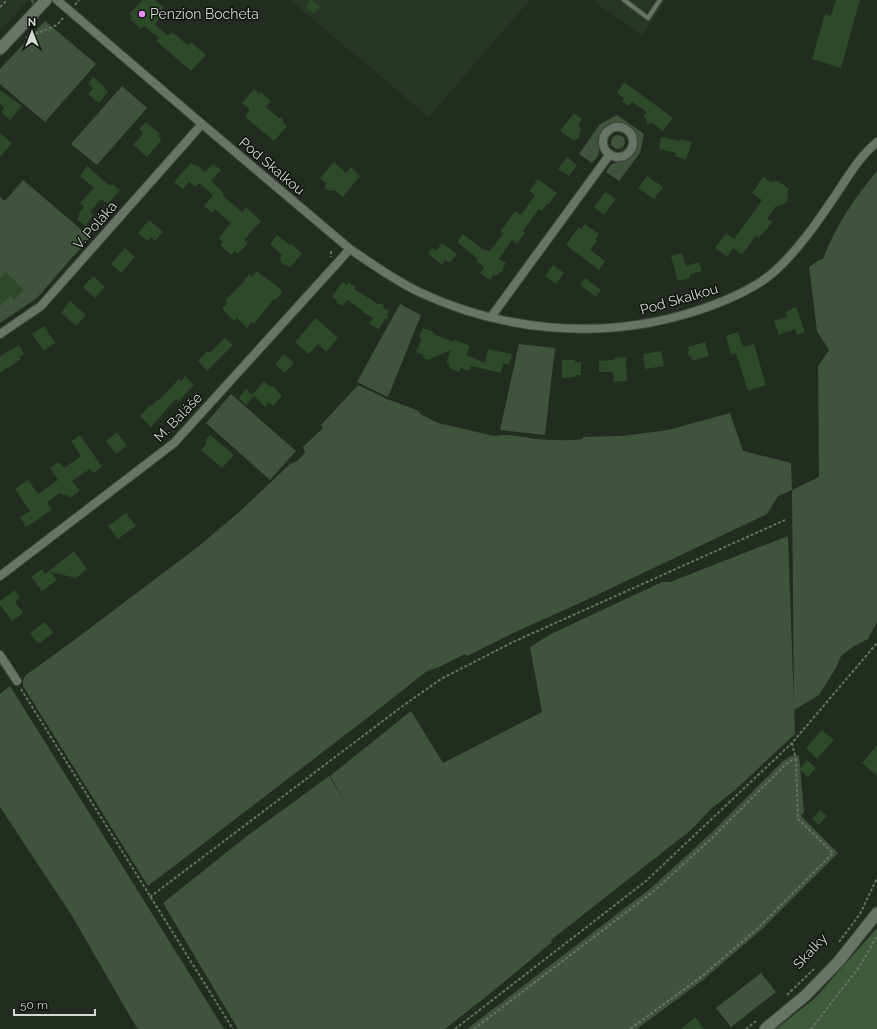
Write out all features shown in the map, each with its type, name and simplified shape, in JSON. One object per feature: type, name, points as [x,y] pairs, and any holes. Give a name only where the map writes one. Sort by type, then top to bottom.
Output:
[{"type":"street","name":"Pod Skalkou","points":[[57,0],[350,249],[388,275],[419,292],[454,306],[491,317],[539,327],[608,329],[663,320],[694,312],[729,298],[760,282],[789,258],[813,228],[853,168],[877,142]]},
{"type":"street","points":[[0,49],[40,7]]},
{"type":"street","name":"V. Poláka","points":[[0,334],[41,306],[202,124]]},
{"type":"street","points":[[491,317],[610,154]]},
{"type":"street","name":"M. Baláše","points":[[0,576],[174,443],[350,249]]},
{"type":"street","points":[[0,655],[17,682]]},
{"type":"street","name":"Skalky","points":[[765,1029],[806,995],[839,961],[877,913]]},
{"type":"lane","points":[[624,0],[648,18],[660,0]]},
{"type":"path","points":[[0,7],[8,0]]},
{"type":"path","points":[[24,39],[57,25],[79,0]]},
{"type":"path","points":[[330,261],[331,251]]},
{"type":"path","points":[[150,897],[404,705],[441,679],[513,642],[785,520]]},
{"type":"path","points":[[455,1029],[646,881],[792,744],[877,643]]},
{"type":"path","points":[[17,682],[233,1029]]},
{"type":"path","points":[[630,1029],[701,977],[757,928],[833,853],[798,819],[796,760],[792,744]]},
{"type":"path","points":[[474,1029],[654,891],[712,838],[786,764],[792,760],[796,760]]},
{"type":"path","name":"Skalky","points":[[838,943],[860,914],[877,878]]},
{"type":"path","points":[[812,1029],[860,966],[877,936]]},
{"type":"path","name":"Skalky","points":[[782,1000],[819,964]]},
{"type":"path","points":[[746,1029],[762,1017]]},
{"type":"shaded area","points":[[0,0],[28,0],[0,31]]},
{"type":"shaded area","points":[[290,0],[528,0],[529,1],[429,117]]},
{"type":"shaded area","points":[[592,0],[666,0],[642,35]]},
{"type":"shaded area","points":[[45,21],[96,64],[45,122],[0,84],[0,69]]},
{"type":"shaded area","points":[[122,86],[147,108],[97,165],[71,144]]},
{"type":"shaded area","points":[[617,115],[644,134],[640,153],[619,181],[606,172],[612,164],[630,157],[635,151],[637,138],[631,128],[621,123],[614,123],[604,128],[599,139],[598,156],[592,163],[579,154],[600,124]]},
{"type":"shaded area","points":[[615,135],[621,135],[625,139],[625,145],[621,149],[615,149],[611,145],[611,139]]},
{"type":"shaded area","points":[[877,171],[877,622],[868,639],[854,646],[841,656],[836,668],[819,695],[794,710],[795,734],[734,791],[712,808],[691,830],[551,940],[552,942],[445,1029],[238,1029],[163,903],[247,836],[329,776],[348,807],[330,776],[411,711],[443,763],[542,712],[530,647],[551,634],[662,582],[670,582],[788,536],[794,706],[792,490],[819,477],[818,366],[829,350],[817,331],[809,267],[823,259],[839,224],[861,191]]},
{"type":"shaded area","points":[[23,180],[90,237],[37,298],[0,323],[0,197],[5,201]]},
{"type":"shaded area","points":[[400,304],[421,315],[388,397],[357,382]]},
{"type":"shaded area","points":[[519,344],[555,348],[545,435],[500,430]]},
{"type":"shaded area","points":[[358,385],[387,399],[417,410],[422,415],[438,423],[494,436],[509,435],[535,439],[565,440],[583,439],[582,437],[622,436],[668,430],[730,413],[743,451],[791,463],[792,490],[778,496],[767,514],[467,656],[465,654],[437,668],[427,671],[148,886],[23,686],[23,680],[26,675],[199,546],[239,512],[290,464],[297,461],[305,453],[303,447],[323,428],[321,425]]},
{"type":"shaded area","points":[[231,394],[296,451],[270,480],[206,423]]},
{"type":"shaded area","points":[[10,686],[224,1029],[138,1029],[131,1018],[72,916],[0,807],[0,694]]},
{"type":"shaded area","points":[[799,755],[804,812],[801,816],[838,853],[760,931],[703,980],[637,1029],[467,1029],[651,888],[709,835],[783,761],[791,756]]},
{"type":"shaded area","points":[[761,973],[776,992],[731,1027],[716,1008]]},
{"type":"green space","points":[[877,928],[877,1029],[776,1029],[815,998]]},
{"type":"building","points":[[143,0],[155,0],[164,8],[161,11],[163,13],[155,24],[168,36],[172,32],[188,45],[191,42],[206,55],[191,71],[156,41],[159,38],[144,26],[141,29],[130,19],[132,16],[129,14]]},
{"type":"building","points":[[311,0],[320,6],[314,14],[306,7]]},
{"type":"building","points":[[836,0],[860,0],[841,68],[812,59],[825,14],[831,16]]},
{"type":"building","points":[[93,77],[105,87],[104,88],[108,92],[99,103],[88,94],[93,88],[88,84]]},
{"type":"building","points":[[624,82],[673,118],[663,131],[652,123],[647,124],[646,119],[643,117],[647,112],[632,102],[629,106],[622,101],[624,98],[617,93]]},
{"type":"building","points":[[254,89],[260,94],[261,92],[271,101],[266,107],[279,118],[283,118],[283,122],[287,126],[274,141],[245,117],[250,110],[242,103]]},
{"type":"building","points":[[0,90],[22,106],[10,120],[1,112],[4,108],[0,104]]},
{"type":"building","points":[[574,113],[582,119],[578,126],[582,130],[579,134],[579,139],[575,139],[574,141],[560,131]]},
{"type":"building","points":[[146,122],[160,134],[158,136],[161,139],[161,141],[147,157],[133,145],[143,133],[139,129]]},
{"type":"building","points":[[0,133],[12,143],[0,157]]},
{"type":"building","points":[[661,137],[680,141],[681,139],[692,142],[686,160],[675,156],[676,153],[659,149]]},
{"type":"building","points":[[567,157],[577,165],[569,176],[558,169]]},
{"type":"building","points":[[334,162],[346,173],[351,167],[360,176],[343,197],[334,190],[328,191],[325,187],[326,183],[320,178]]},
{"type":"building","points":[[191,163],[198,166],[205,172],[213,164],[221,170],[211,181],[224,193],[222,195],[242,212],[246,207],[261,221],[244,240],[248,243],[238,254],[235,251],[231,255],[220,245],[223,242],[219,238],[231,223],[215,209],[212,213],[204,206],[213,195],[199,183],[196,187],[189,182],[183,189],[174,182]]},
{"type":"building","points":[[87,166],[110,186],[112,184],[120,190],[108,204],[101,199],[90,212],[94,215],[85,226],[77,219],[80,215],[78,214],[84,207],[80,203],[94,188],[80,176]]},
{"type":"building","points":[[647,176],[663,187],[654,199],[638,188]]},
{"type":"building","points":[[763,177],[771,182],[778,181],[789,189],[787,192],[788,200],[785,204],[775,207],[767,219],[772,222],[759,238],[756,236],[742,255],[733,248],[727,257],[715,248],[726,233],[734,239],[762,200],[752,193]]},
{"type":"building","points":[[538,179],[557,193],[542,211],[539,209],[523,231],[525,233],[517,244],[512,240],[499,259],[506,263],[503,271],[496,276],[494,274],[490,280],[480,273],[484,267],[476,261],[478,259],[457,242],[463,234],[484,250],[485,249],[489,252],[503,234],[500,232],[515,211],[521,215],[535,195],[529,191]]},
{"type":"building","points":[[605,192],[616,199],[604,215],[594,207]]},
{"type":"building","points":[[149,220],[163,232],[155,241],[151,237],[148,241],[138,233]]},
{"type":"building","points":[[585,224],[599,234],[595,240],[597,241],[590,250],[605,261],[599,270],[566,245],[579,227],[581,229]]},
{"type":"building","points":[[277,235],[302,253],[291,267],[282,264],[280,258],[282,255],[270,244]]},
{"type":"building","points":[[442,243],[457,254],[450,263],[445,260],[442,265],[428,254],[432,248],[436,251]]},
{"type":"building","points":[[125,248],[135,257],[121,273],[111,264]]},
{"type":"building","points":[[682,253],[686,266],[699,262],[702,271],[689,275],[690,278],[678,281],[671,256]]},
{"type":"building","points":[[553,265],[564,273],[556,284],[545,276]]},
{"type":"building","points":[[257,271],[283,291],[276,300],[274,299],[254,324],[252,322],[247,328],[237,318],[234,321],[222,309],[227,303],[225,301],[249,274],[252,277]]},
{"type":"building","points":[[6,272],[24,290],[14,300],[11,296],[0,306],[0,278]]},
{"type":"building","points":[[93,276],[105,287],[95,298],[83,287]]},
{"type":"building","points":[[585,278],[601,290],[596,297],[580,285]]},
{"type":"building","points":[[342,282],[347,285],[348,282],[356,287],[354,289],[378,304],[383,304],[384,308],[389,311],[387,315],[388,319],[385,319],[379,329],[369,324],[373,318],[347,300],[343,306],[336,302],[337,300],[332,297]]},
{"type":"building","points":[[70,301],[86,315],[76,326],[61,313]]},
{"type":"building","points":[[796,307],[805,332],[797,335],[795,329],[779,335],[774,321],[787,317],[785,312]]},
{"type":"building","points":[[316,318],[338,338],[326,352],[318,344],[309,354],[295,342]]},
{"type":"building","points":[[44,326],[55,343],[44,351],[32,334]]},
{"type":"building","points":[[423,328],[434,332],[433,334],[470,346],[466,355],[485,363],[488,349],[512,354],[509,365],[503,363],[501,373],[471,366],[469,371],[461,368],[459,372],[449,368],[450,364],[446,363],[451,350],[428,360],[424,359],[423,355],[416,352],[422,338],[419,337]]},
{"type":"building","points":[[738,332],[743,347],[754,344],[766,385],[748,391],[736,353],[731,355],[726,336]]},
{"type":"building","points":[[225,338],[233,345],[207,371],[198,361],[207,351],[210,353]]},
{"type":"building","points":[[705,342],[709,356],[692,361],[691,357],[687,354],[689,350],[688,347]]},
{"type":"building","points":[[19,345],[24,354],[19,357],[21,359],[0,373],[0,356]]},
{"type":"building","points":[[661,351],[664,366],[645,369],[643,354]]},
{"type":"building","points":[[284,354],[294,363],[285,373],[275,364]]},
{"type":"building","points":[[626,357],[627,381],[614,382],[613,372],[599,372],[599,361],[614,360],[614,358]]},
{"type":"building","points":[[562,360],[575,360],[575,362],[581,362],[581,375],[562,378]]},
{"type":"building","points":[[185,376],[194,385],[179,401],[176,399],[151,427],[140,416],[150,405],[151,406],[158,399],[159,400],[179,379],[181,381]]},
{"type":"building","points":[[264,381],[269,386],[273,386],[282,396],[273,406],[269,402],[265,407],[254,396],[246,405],[239,398],[246,389],[252,395]]},
{"type":"building","points":[[117,432],[127,446],[116,454],[106,441]]},
{"type":"building","points":[[80,435],[102,467],[93,473],[90,469],[72,481],[80,491],[70,498],[67,494],[63,496],[60,493],[47,502],[52,510],[26,527],[20,517],[30,511],[15,489],[28,480],[38,494],[58,480],[50,468],[59,462],[64,468],[81,456],[71,441]]},
{"type":"building","points":[[210,435],[234,455],[222,468],[201,450],[206,444],[206,440]]},
{"type":"building","points":[[126,513],[136,526],[118,539],[108,526]]},
{"type":"building","points":[[74,551],[87,569],[76,578],[51,572],[57,580],[42,591],[31,577],[42,569],[45,574]]},
{"type":"building","points":[[15,590],[20,598],[15,602],[23,613],[12,621],[0,605],[0,601]]},
{"type":"building","points":[[45,622],[53,633],[40,643],[37,643],[30,633]]},
{"type":"building","points":[[822,730],[834,740],[817,759],[806,748]]},
{"type":"building","points":[[877,745],[877,776],[862,763]]},
{"type":"building","points":[[807,760],[816,768],[808,777],[799,769]]},
{"type":"building","points":[[820,810],[827,816],[819,825],[812,819]]},
{"type":"building","points":[[695,1017],[704,1029],[680,1029]]},
{"type":"waterway","points":[[32,0],[35,7]]},
{"type":"place","name":"Penzion Bocheta","points":[[142,14]]}]
